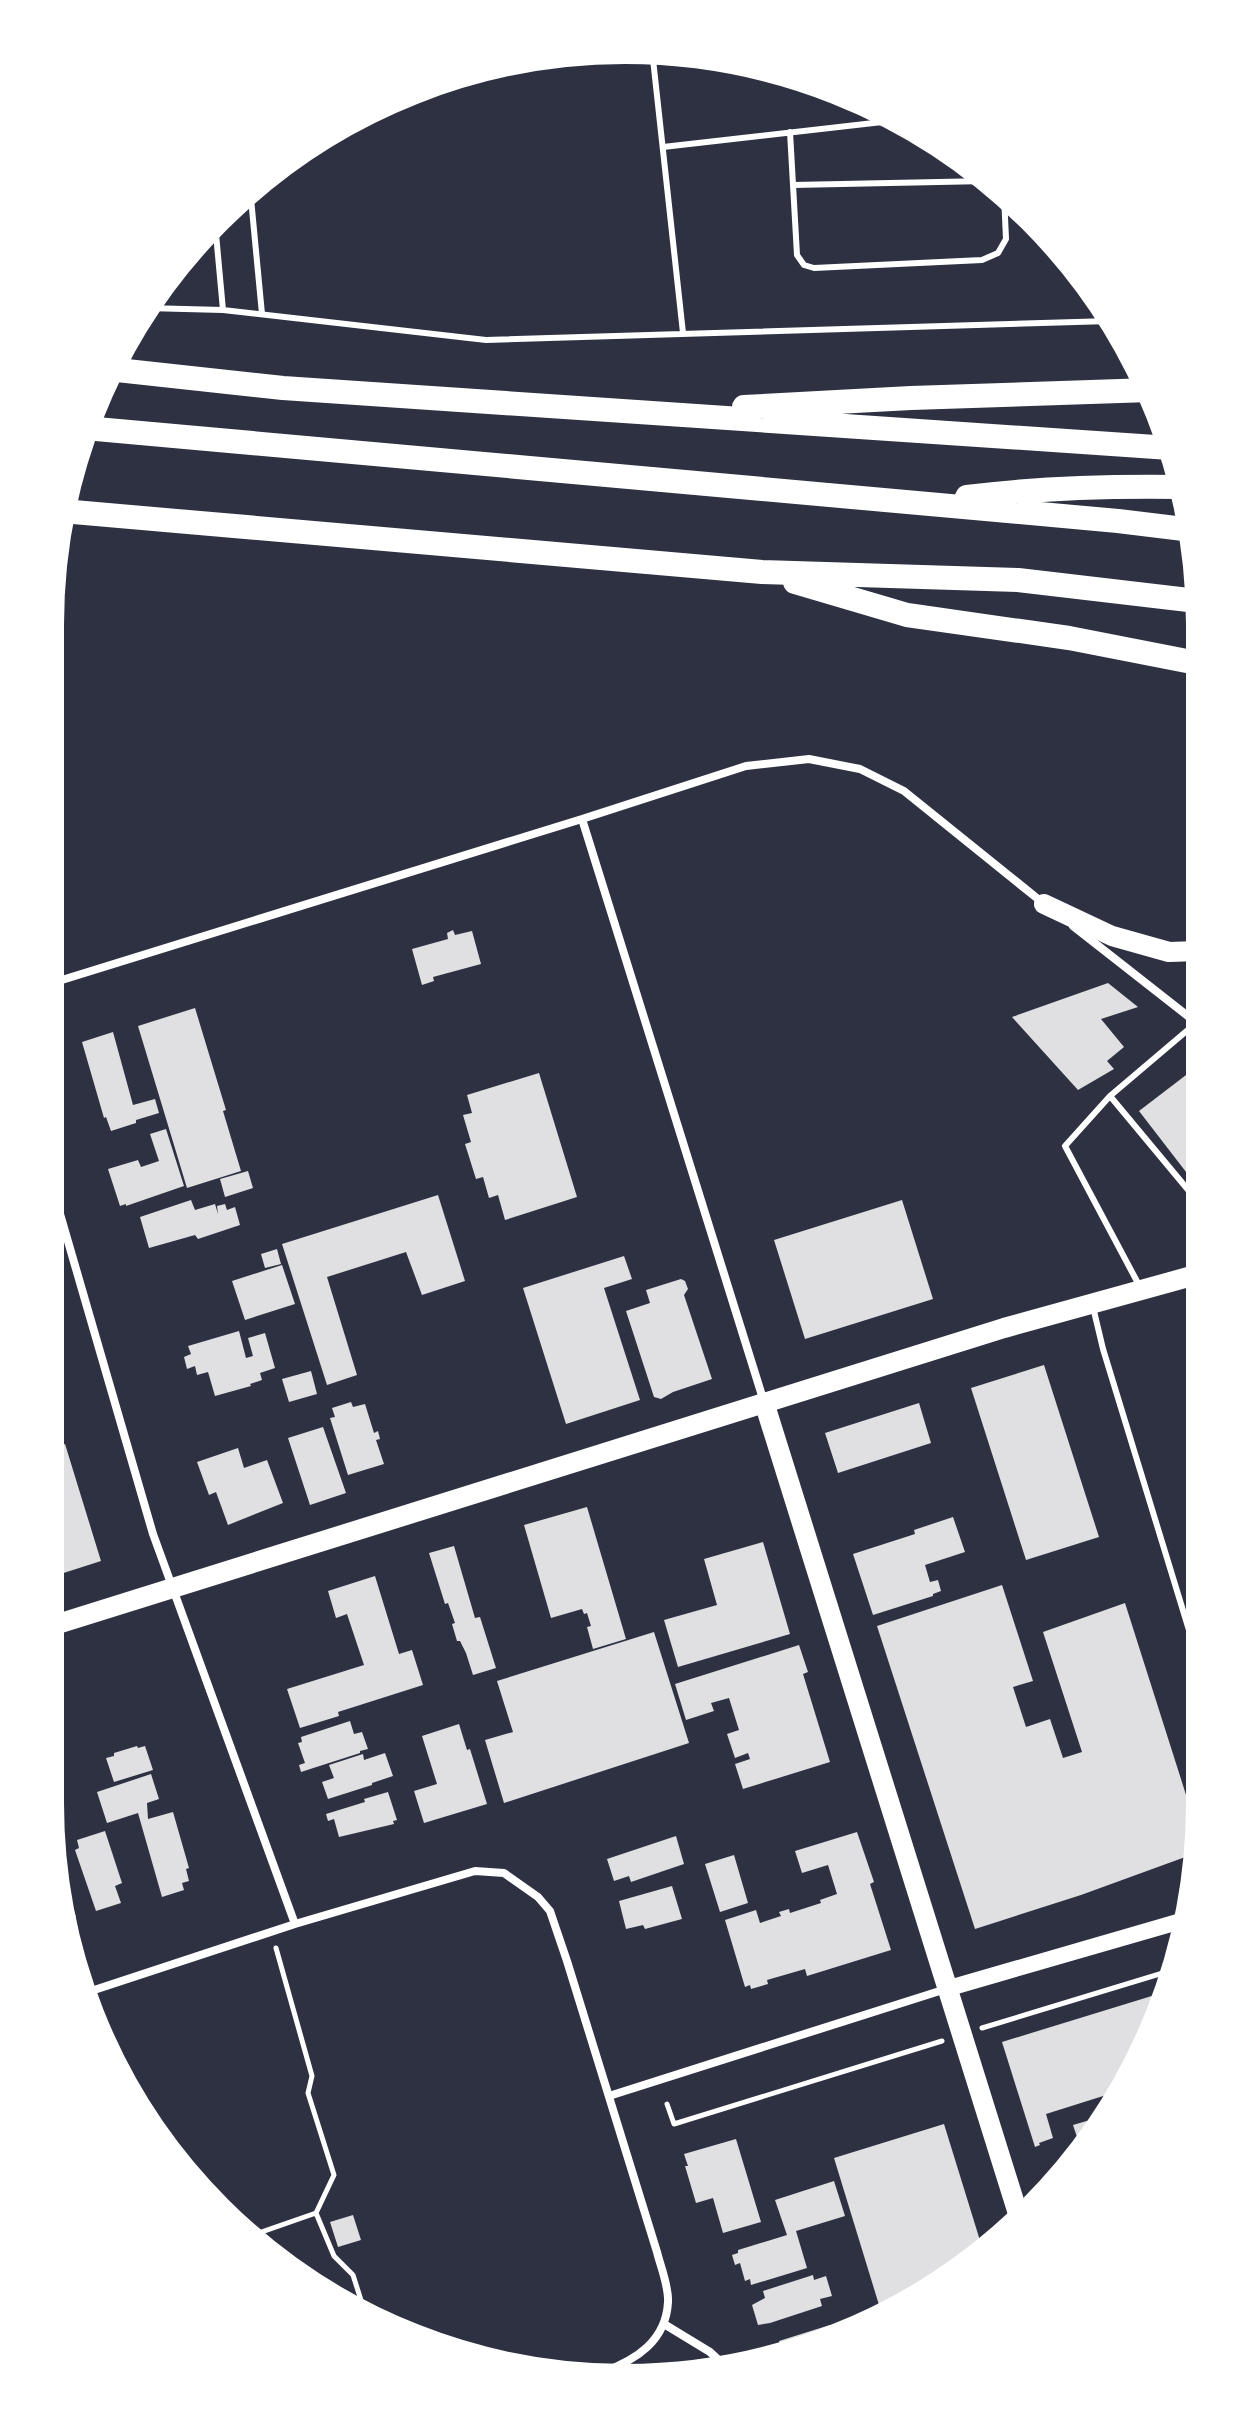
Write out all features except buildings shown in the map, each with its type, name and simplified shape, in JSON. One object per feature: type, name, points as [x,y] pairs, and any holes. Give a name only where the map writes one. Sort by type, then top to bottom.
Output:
[{"type":"highway","points":[[123,371],[283,388],[1159,447]]},
{"type":"highway","points":[[610,411],[1136,390]]},
{"type":"highway","points":[[98,429],[1179,528]]},
{"type":"highway","points":[[918,503],[1001,493],[1171,487]]},
{"type":"highway","points":[[74,512],[762,572],[1018,580],[1187,600]]},
{"type":"highway","points":[[762,572],[907,615],[1069,638],[1188,661]]},
{"type":"main road","points":[[1044,904],[1112,936],[1169,952],[1188,951]]},
{"type":"main road","points":[[62,1623],[1004,1328],[1188,1277]]},
{"type":"main road","points":[[764,1402],[1016,2207]]},
{"type":"main road","points":[[946,1989],[1175,1923]]},
{"type":"street","points":[[62,980],[746,766],[809,759],[860,769],[904,791],[1188,1016]]},
{"type":"street","points":[[582,819],[764,1402]]},
{"type":"street","points":[[62,1221],[153,1534],[295,1924]]},
{"type":"street","points":[[94,1990],[295,1924],[475,1871],[504,1873],[538,1897],[550,1911],[657,2252],[668,2300],[664,2324],[652,2345],[617,2366]]},
{"type":"street","points":[[609,2096],[946,1989]]},
{"type":"street","points":[[664,2324],[716,2358]]},
{"type":"lane","points":[[653,63],[683,333]]},
{"type":"lane","points":[[663,147],[878,122]]},
{"type":"lane","points":[[790,132],[797,255],[804,265],[814,268],[982,260],[998,253],[1006,239],[1005,210]]},
{"type":"lane","points":[[793,185],[972,181]]},
{"type":"lane","points":[[252,204],[262,314]]},
{"type":"lane","points":[[216,238],[223,310]]},
{"type":"lane","points":[[160,308],[223,310],[486,340],[1099,321]]},
{"type":"lane","points":[[1142,1290],[1065,1146],[1110,1096],[1188,1031]]},
{"type":"lane","points":[[1110,1096],[1188,1190]]},
{"type":"lane","points":[[1092,1304],[1188,1627]]},
{"type":"path","points":[[261,2232],[316,2213],[334,2175],[308,2093],[312,2076],[271,1932]]},
{"type":"path","points":[[667,2104],[674,2124],[1161,1973]]},
{"type":"path","points":[[316,2213],[334,2256],[353,2275],[361,2300]]}]
